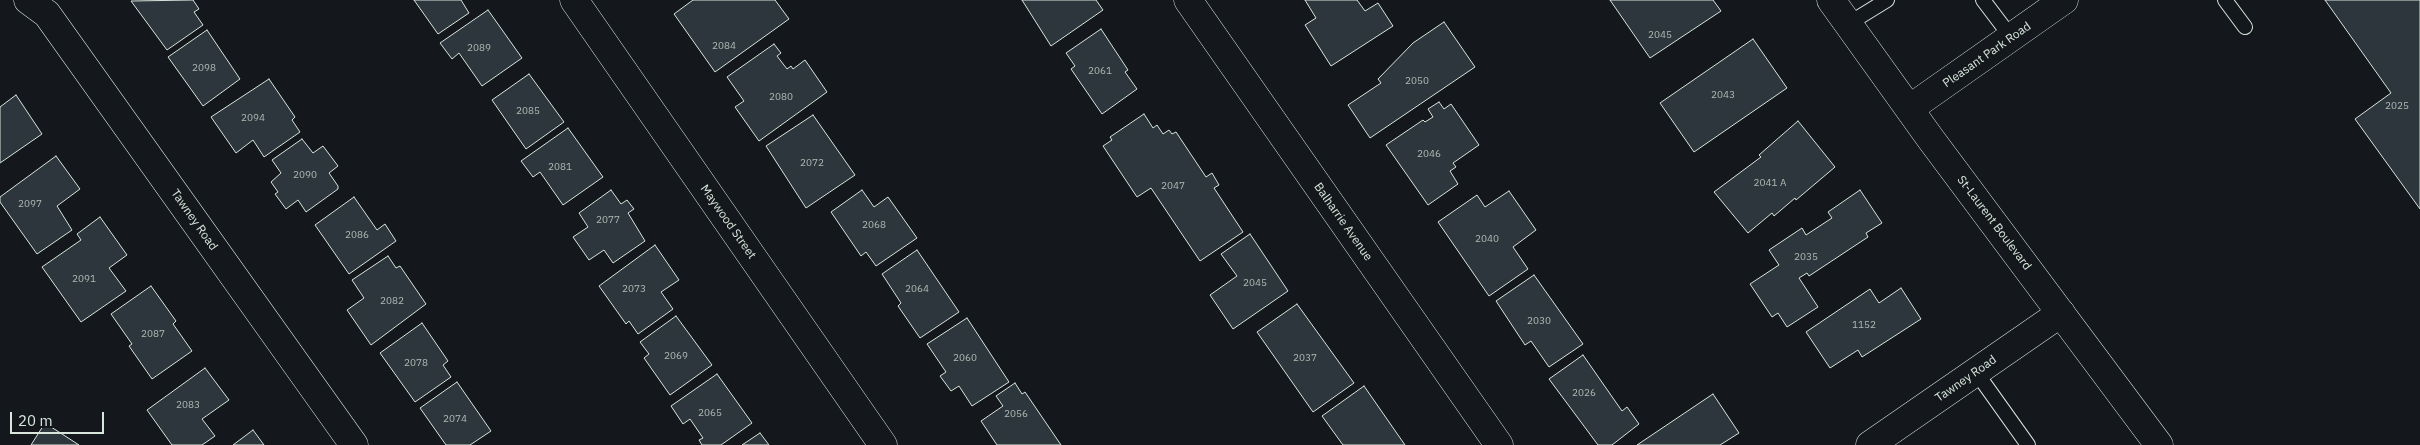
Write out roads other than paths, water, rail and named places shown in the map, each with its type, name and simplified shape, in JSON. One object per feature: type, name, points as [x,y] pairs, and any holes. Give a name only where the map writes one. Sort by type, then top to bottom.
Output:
[{"type":"street","name":"Tawney Road","points":[[28,0],[47,14],[354,445]]},
{"type":"street","name":"Maywood Street","points":[[574,0],[883,445]]},
{"type":"street","name":"Balharrie Avenue","points":[[1188,0],[1499,445]]},
{"type":"street","name":"St-Laurent Boulevard","points":[[1831,0],[1909,109],[2159,445]]},
{"type":"street","name":"Pleasant Park Road","points":[[1909,109],[2064,0]]},
{"type":"street","name":"Tawney Road","points":[[1870,445],[2061,313]]},
{"type":"lane","points":[[1848,24],[1887,0]]},
{"type":"lane","points":[[1983,0],[2011,37]]},
{"type":"lane","points":[[2225,0],[2245,27]]},
{"type":"lane","points":[[1976,372],[2028,445]]}]
